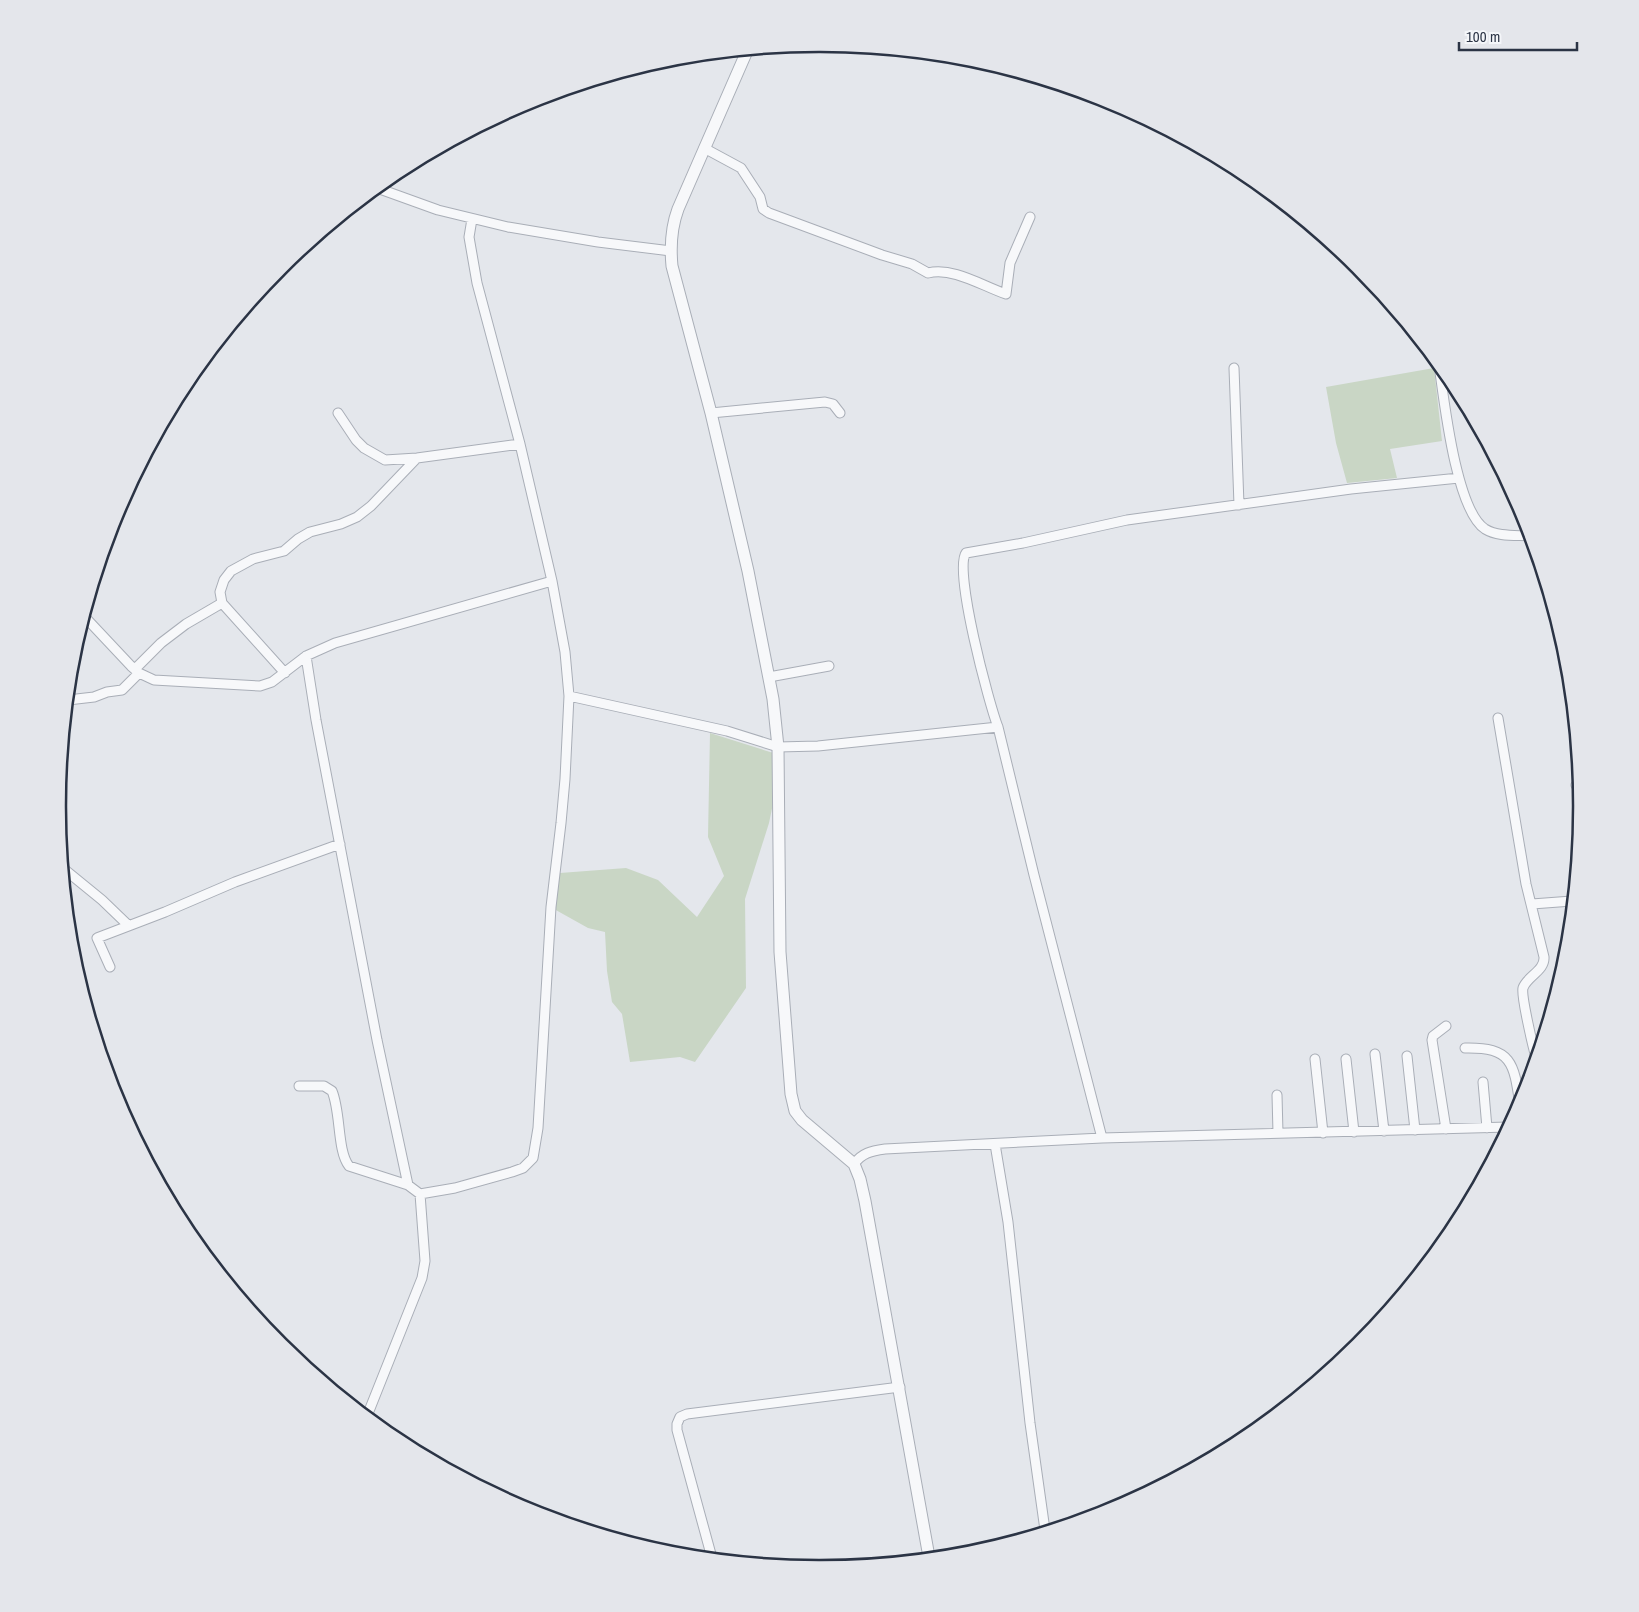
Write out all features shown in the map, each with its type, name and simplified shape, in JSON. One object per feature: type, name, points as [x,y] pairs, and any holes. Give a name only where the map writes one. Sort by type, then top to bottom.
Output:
[{"type":"street","points":[[745,57],[673,224],[670,250],[672,266],[711,414],[748,572],[773,699],[778,747],[780,952],[791,1094],[795,1111],[802,1120],[854,1164],[860,1179],[900,1387],[928,1551]]},
{"type":"street","points":[[704,148],[741,168],[768,213],[882,255],[912,264],[928,273],[937,271],[959,275],[1006,294],[1010,263],[1030,217]]},
{"type":"street","points":[[385,191],[438,210],[508,227],[598,242],[670,250]]},
{"type":"street","points":[[299,1086],[324,1086],[332,1091],[337,1105],[344,1158],[349,1166],[408,1185],[420,1194],[455,1188],[512,1172],[530,1164],[534,1158],[538,1128],[550,907],[561,823],[569,696],[565,652],[552,581],[520,444],[477,283],[469,237],[472,219]]},
{"type":"street","points":[[1234,368],[1239,505]]},
{"type":"street","points":[[1442,381],[1459,478],[1472,511],[1480,525],[1492,532],[1522,535]]},
{"type":"street","points":[[711,414],[825,402],[832,404],[840,413]]},
{"type":"street","points":[[338,413],[356,440],[369,452],[385,460],[417,458],[520,444]]},
{"type":"street","points":[[285,673],[222,603],[220,592],[224,580],[231,571],[253,559],[284,552],[298,539],[310,532],[341,524],[357,517],[371,506],[417,458]]},
{"type":"street","points":[[1102,1138],[1034,876],[998,727],[980,666],[967,601],[962,560],[969,551],[1023,543],[1127,520],[1351,489],[1459,478]]},
{"type":"street","points":[[89,622],[137,671],[154,680],[260,686],[272,682],[306,656],[335,643],[552,581]]},
{"type":"street","points":[[73,699],[94,697],[107,692],[122,690],[167,638],[186,624],[222,603]]},
{"type":"street","points":[[306,656],[377,1040],[408,1185]]},
{"type":"street","points":[[769,677],[829,666]]},
{"type":"street","points":[[569,696],[727,731],[778,747],[818,746],[998,727]]},
{"type":"street","points":[[1498,718],[1526,884],[1544,963],[1527,982],[1523,992],[1533,1047]]},
{"type":"street","points":[[110,966],[97,938],[236,882],[340,844]]},
{"type":"street","points":[[70,874],[102,900],[129,926]]},
{"type":"street","points":[[1532,904],[1567,901]]},
{"type":"street","points":[[1446,1026],[1433,1036],[1432,1040],[1446,1129]]},
{"type":"street","points":[[1465,1048],[1492,1049],[1500,1053],[1513,1068],[1517,1091]]},
{"type":"street","points":[[1375,1054],[1384,1131]]},
{"type":"street","points":[[1407,1056],[1415,1130]]},
{"type":"street","points":[[1346,1059],[1354,1132]]},
{"type":"street","points":[[1315,1060],[1322,1133]]},
{"type":"street","points":[[1483,1082],[1487,1128]]},
{"type":"street","points":[[1277,1095],[1278,1133]]},
{"type":"street","points":[[854,1164],[858,1157],[878,1150],[1102,1138],[1500,1127]]},
{"type":"street","points":[[995,1144],[1008,1222],[1030,1423],[1045,1525]]},
{"type":"street","points":[[369,1410],[422,1278],[425,1261],[420,1194]]},
{"type":"street","points":[[710,1551],[677,1430],[676,1424],[680,1417],[687,1414],[900,1387]]},
{"type":"green space","points":[[1432,368],[1434,371],[1442,441],[1390,449],[1397,478],[1347,483],[1336,443],[1326,387]]},
{"type":"green space","points":[[710,733],[783,756],[769,823],[745,899],[746,988],[695,1062],[680,1057],[630,1062],[622,1014],[612,1002],[607,971],[605,932],[588,928],[554,909],[560,873],[626,868],[658,880],[697,917],[724,876],[708,837]]}]
